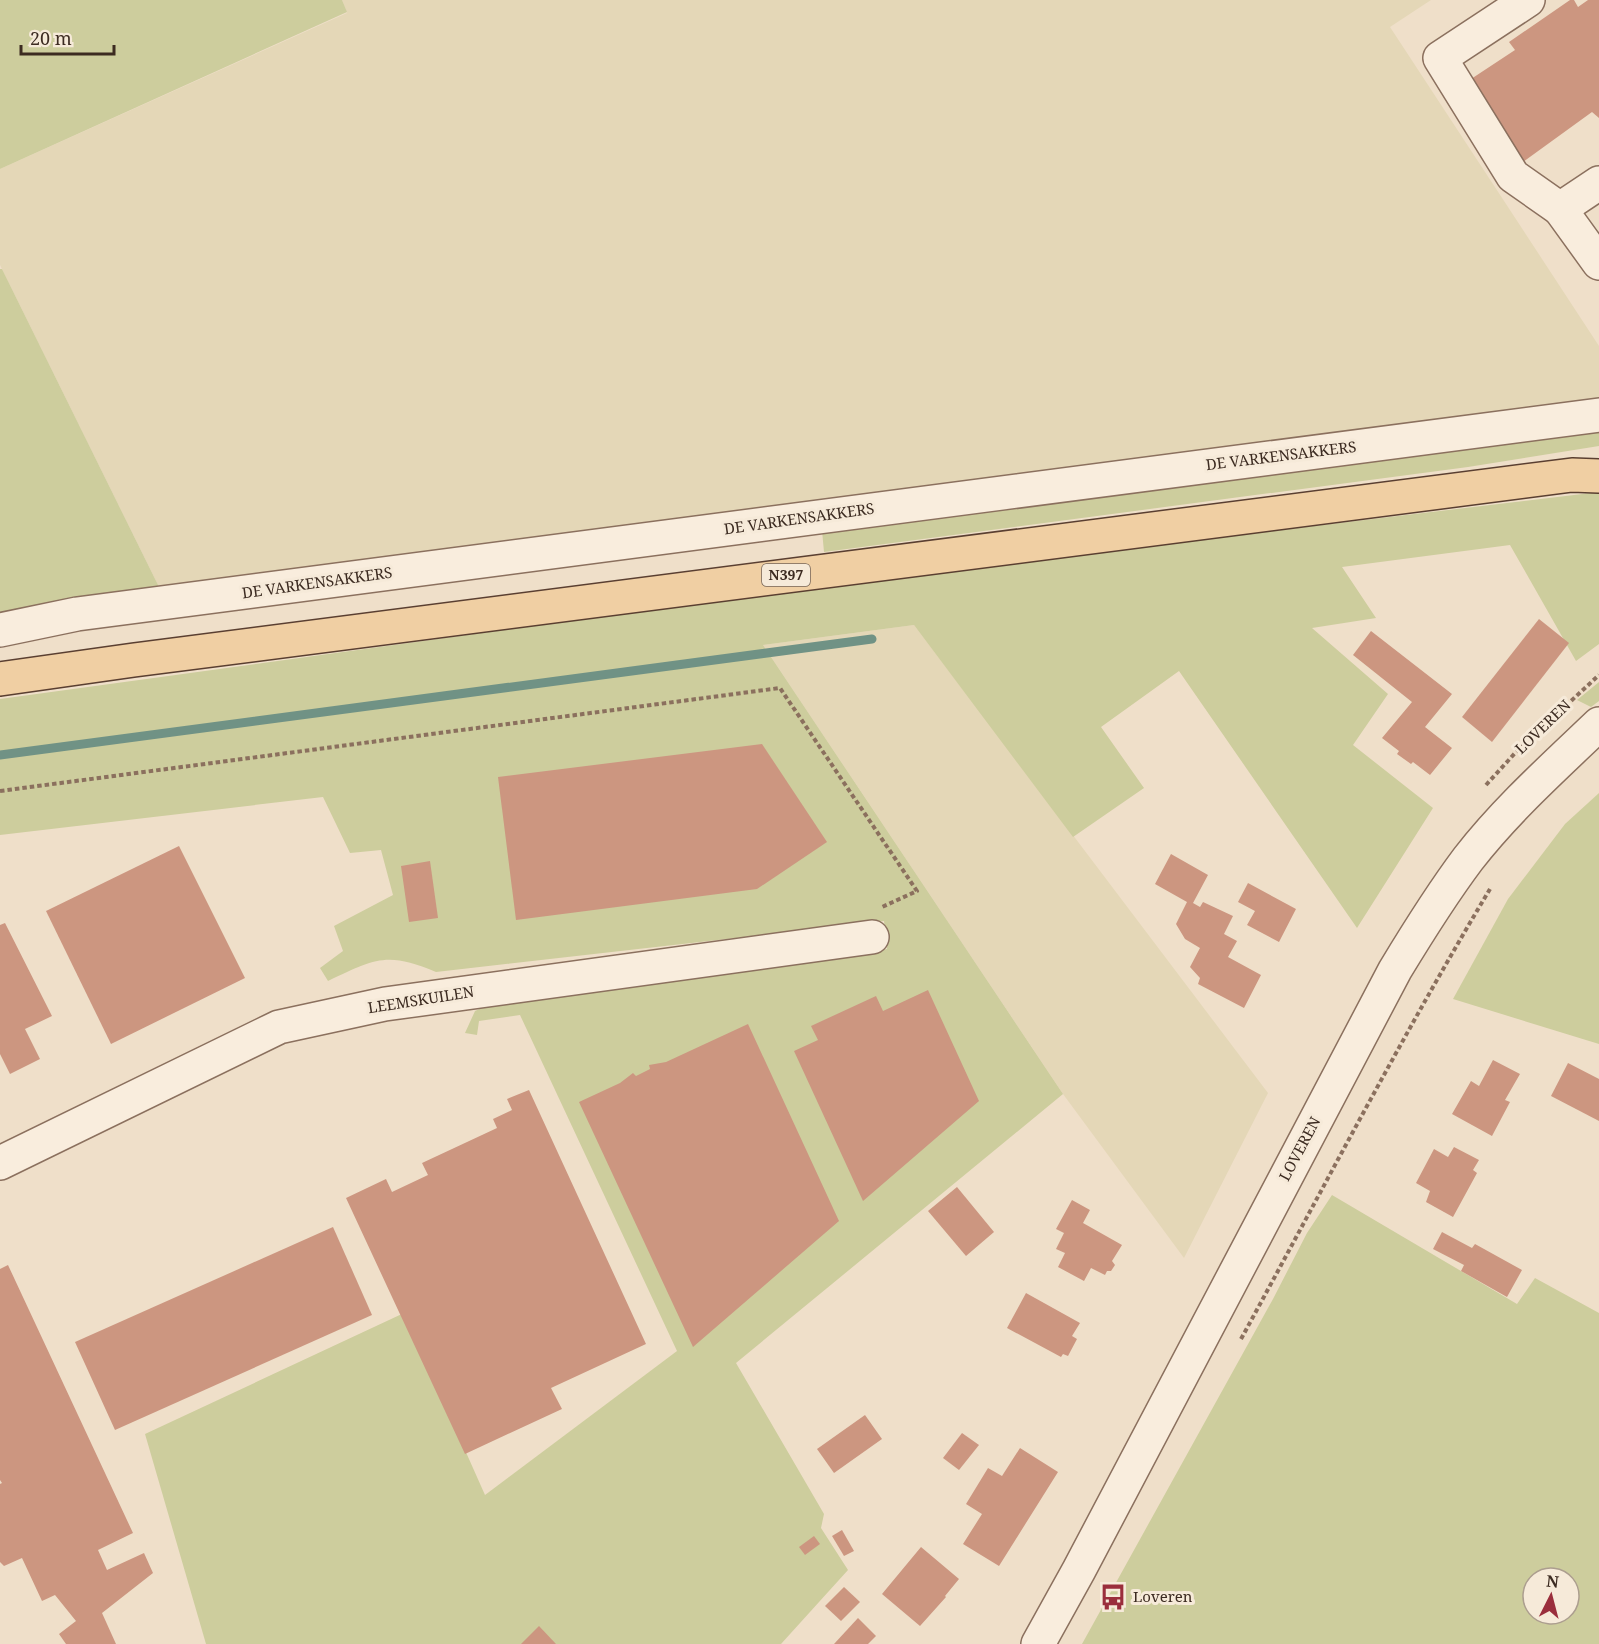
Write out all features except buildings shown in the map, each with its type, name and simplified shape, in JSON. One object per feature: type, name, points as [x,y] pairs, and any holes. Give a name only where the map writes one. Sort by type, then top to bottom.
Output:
[{"type":"main road","name":"N397","points":[[0,679],[1590,471]]},
{"type":"street","points":[[1528,0],[1440,58],[1513,176],[1560,209],[1599,263]]},
{"type":"street","points":[[1560,209],[1599,183]]},
{"type":"street","name":"DE VARKENSAKKERS","points":[[0,630],[76,614],[1599,415]]},
{"type":"street","name":"LOVEREN","points":[[1038,1644],[1395,970],[1433,909],[1470,858],[1531,789],[1599,724]]},
{"type":"street","name":"LEEMSKUILEN","points":[[0,1163],[279,1027],[386,1004],[872,937]]},
{"type":"path","name":"LOVEREN","points":[[1479,792],[1516,753],[1599,675]]},
{"type":"path","points":[[0,791],[780,688],[917,891],[877,909],[872,937]]},
{"type":"path","points":[[1239,1341],[1418,1012],[1492,885]]},
{"type":"shaded area","points":[[342,0],[1431,0],[1390,27],[1599,346],[1599,403],[161,591],[0,265],[0,169],[347,13]]},
{"type":"shaded area","points":[[914,625],[1268,1093],[1184,1258],[1063,1094],[763,645]]},
{"type":"green space","points":[[0,0],[342,0],[347,12],[0,169]]},
{"type":"green space","points":[[0,269],[2,269],[161,591],[0,617]]},
{"type":"green space","points":[[1599,427],[1599,446],[1468,467],[824,552],[821,520]]},
{"type":"green space","points":[[1599,492],[1599,644],[1576,661],[1510,545],[1342,567],[1376,618],[1312,628],[1388,694],[1353,745],[1433,808],[1357,928],[1179,671],[1101,727],[1144,788],[1073,837],[914,625],[763,645],[1063,1094],[736,1363],[824,1514],[821,1528],[848,1570],[781,1644],[206,1644],[145,1434],[404,1313],[485,1495],[677,1351],[520,1015],[479,1021],[477,1035],[465,1033],[475,1011],[495,1002],[887,949],[884,921],[436,972],[405,961],[381,960],[357,967],[328,981],[320,968],[343,951],[334,926],[393,895],[381,850],[350,853],[323,797],[0,835],[0,699],[904,575]]},
{"type":"green space","points":[[1599,682],[1599,701],[1591,707],[1577,700]]},
{"type":"green space","points":[[1599,793],[1599,1044],[1453,999],[1508,899],[1565,824]]},
{"type":"green space","points":[[1332,1195],[1517,1304],[1535,1278],[1599,1313],[1599,1644],[1082,1644],[1273,1299],[1307,1233]]},
{"type":"waterway","points":[[0,755],[872,639]]},
{"type":"place","name":"Loveren","points":[[1113,1597]]}]
